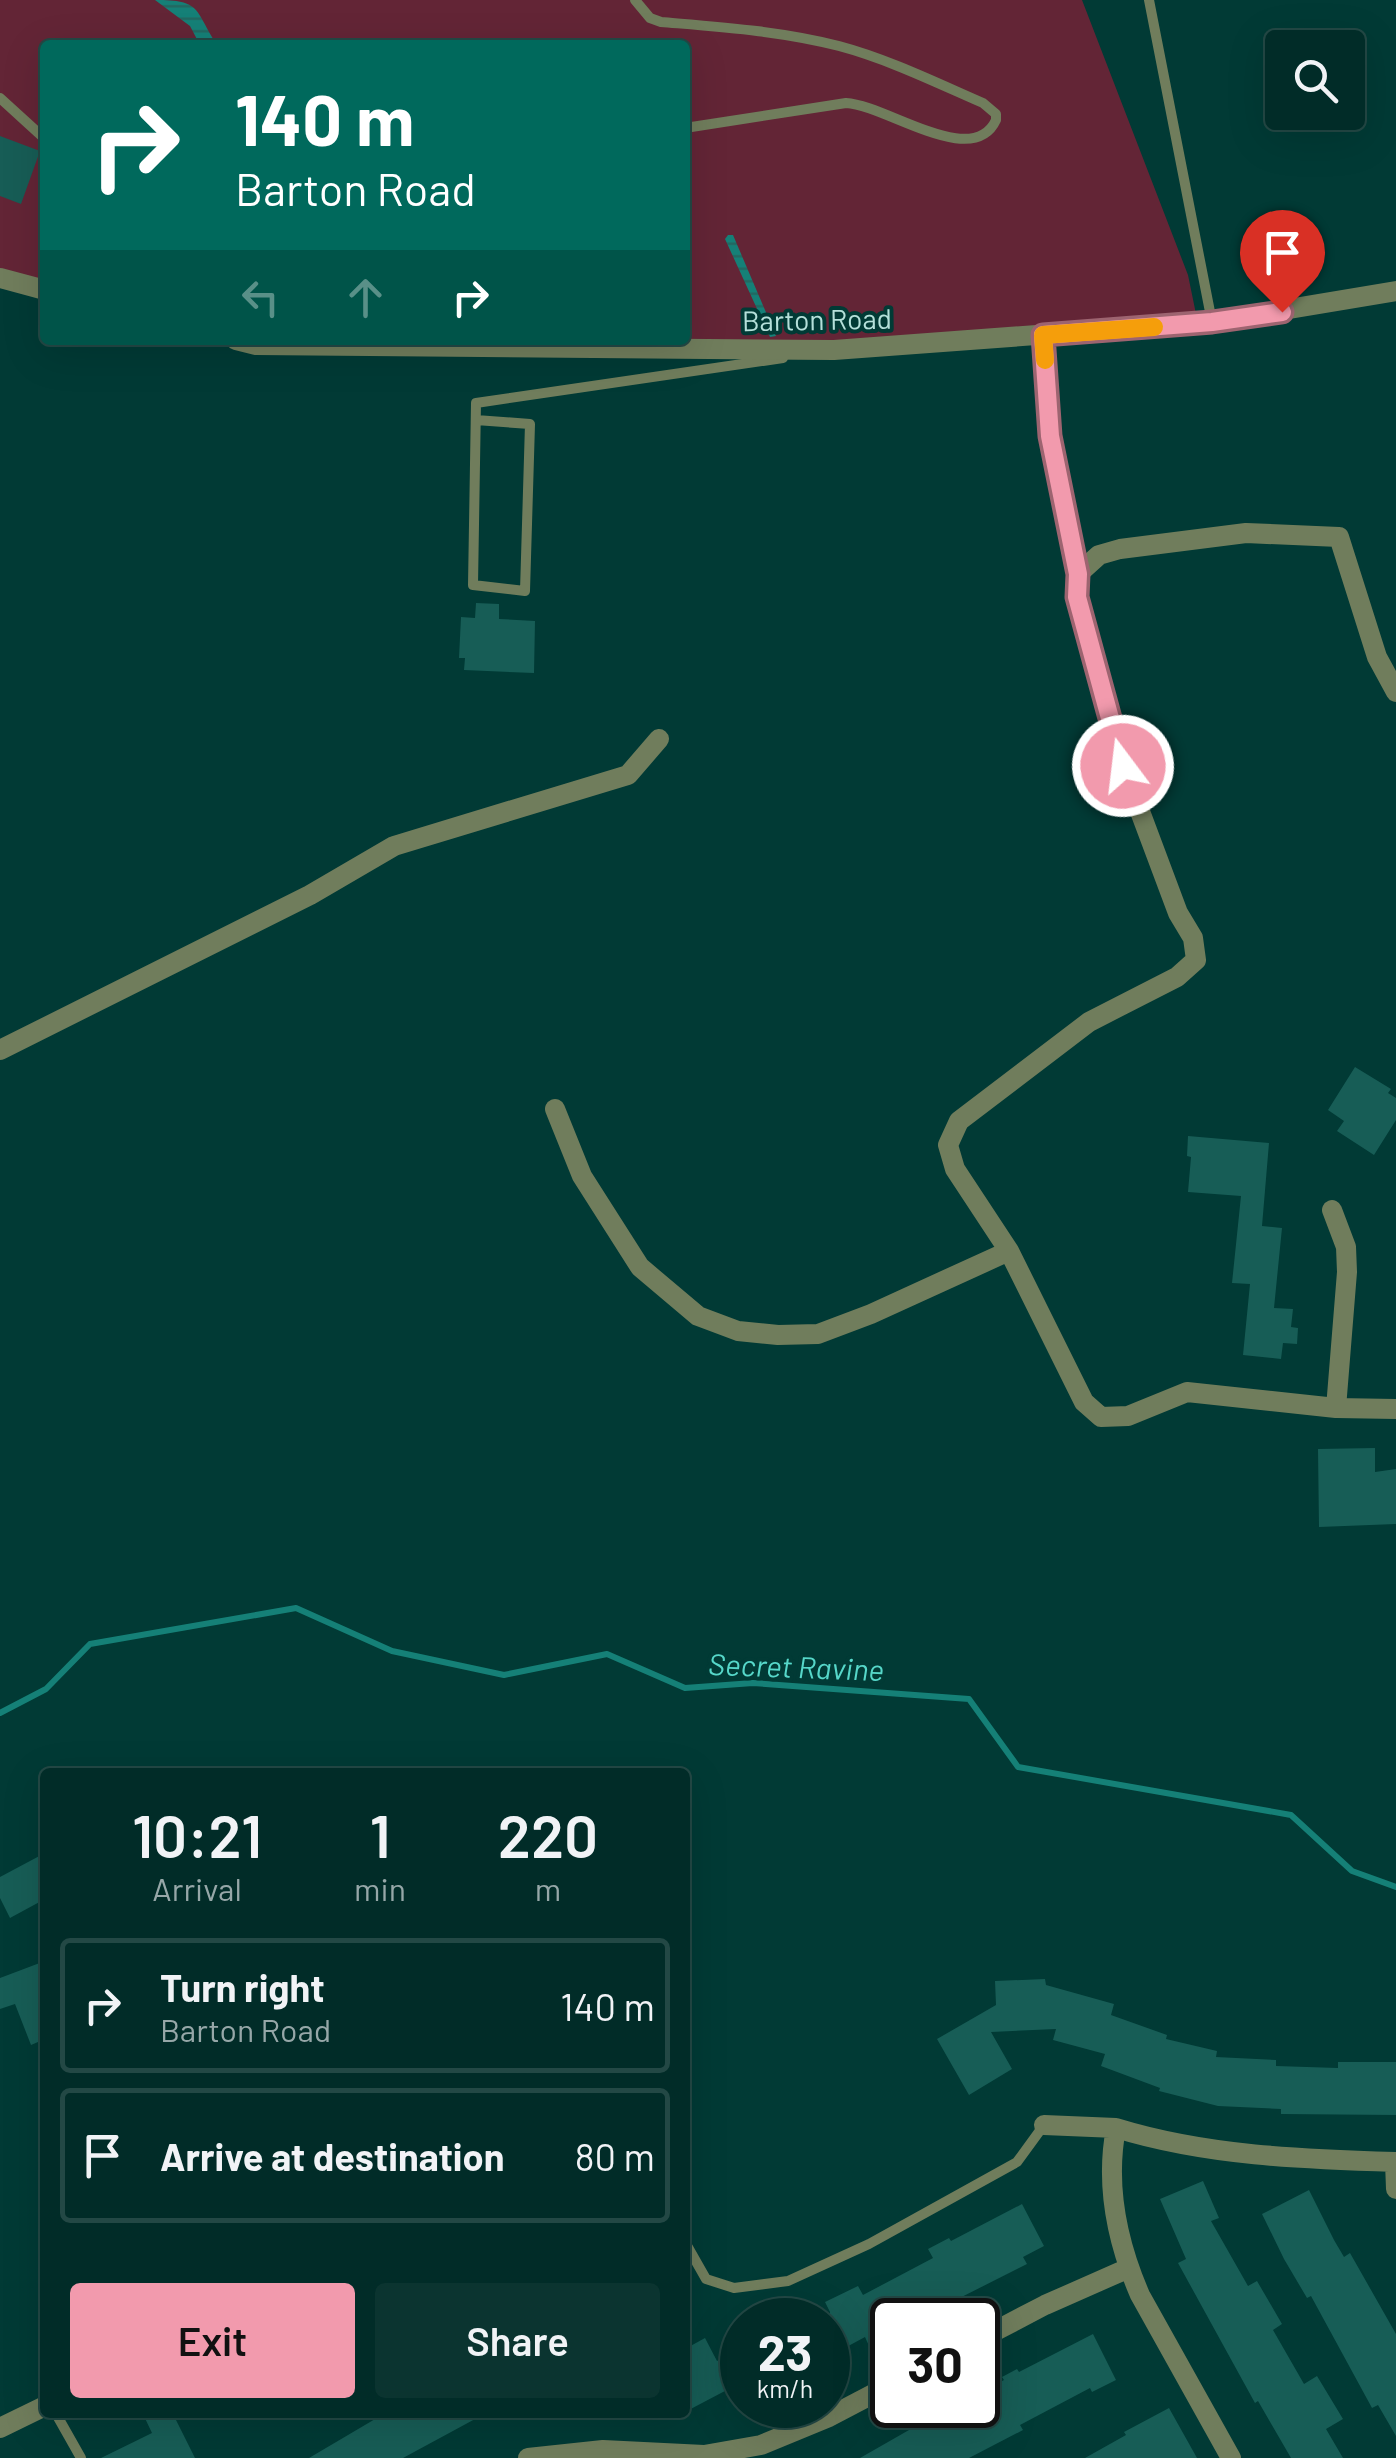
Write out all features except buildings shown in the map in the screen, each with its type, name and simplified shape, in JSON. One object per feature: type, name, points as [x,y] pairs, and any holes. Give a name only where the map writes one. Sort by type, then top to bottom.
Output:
[{"type":"street","points":[[0,278],[40,289]]},
{"type":"street","name":"Barton Road","points":[[256,345],[834,350],[1212,322],[1396,291]]},
{"type":"street","points":[[1043,335],[1050,436],[1078,574],[1077,597],[1123,766],[1178,913],[1193,938],[1196,960],[1177,978],[1089,1022],[959,1121],[948,1145],[955,1169],[1008,1250],[1084,1402],[1101,1417],[1128,1416],[1187,1392],[1336,1408],[1396,1409]]},
{"type":"street","points":[[1078,574],[1099,555],[1120,549],[1246,533],[1339,538],[1377,656],[1396,692]]},
{"type":"street","points":[[0,1050],[310,896],[394,846],[628,775],[659,739]]},
{"type":"street","points":[[555,1109],[582,1176],[640,1267],[698,1316],[738,1331],[818,1334],[871,1314],[1008,1250]]},
{"type":"street","points":[[1332,1210],[1341,1228],[1347,1260],[1336,1408]]},
{"type":"street","points":[[1044,2124],[1116,2128],[1186,2146],[1232,2152],[1396,2162],[1396,2189]]},
{"type":"street","points":[[1116,2128],[1110,2158],[1112,2187],[1128,2268],[1231,2458]]},
{"type":"street","points":[[1000,2329],[1128,2268]]},
{"type":"street","points":[[528,2458],[604,2450],[704,2456],[761,2444],[828,2418],[870,2396]]},
{"type":"street","points":[[0,2428],[40,2408]]},
{"type":"lane","points":[[635,0],[650,18],[662,22],[738,28],[859,52],[983,102],[996,114],[988,132],[967,141],[940,135],[871,106],[846,104],[690,127]]},
{"type":"lane","points":[[1149,0],[1212,322]]},
{"type":"lane","points":[[0,98],[40,134]]},
{"type":"lane","points":[[476,420],[530,424],[525,591],[473,585],[476,403],[834,350]]},
{"type":"lane","points":[[690,2251],[706,2279],[734,2288],[788,2281],[869,2244],[1017,2162],[1044,2124]]},
{"type":"lane","points":[[58,2418],[81,2458]]},
{"type":"shaded area","points":[[0,0],[1082,0],[1188,275],[1196,314],[836,343],[690,340],[690,40],[40,40],[40,281],[0,269]]},
{"type":"water","points":[[155,0],[181,2],[195,9],[214,40],[197,40],[190,26]]},
{"type":"water","points":[[733,235],[776,336],[770,337],[725,239]]},
{"type":"waterway","name":"Secret Ravine","points":[[0,1713],[46,1689],[90,1644],[296,1608],[392,1651],[504,1675],[607,1654],[685,1688],[753,1683],[969,1699],[1018,1767],[1291,1815],[1352,1871],[1396,1887]]},
{"type":"slow traffic","points":[[1045,360],[1043,335],[1154,327]]},
{"type":"route","points":[[1123,766],[1077,597],[1078,574],[1050,436],[1043,335],[1244,319],[1282,312]]}]
